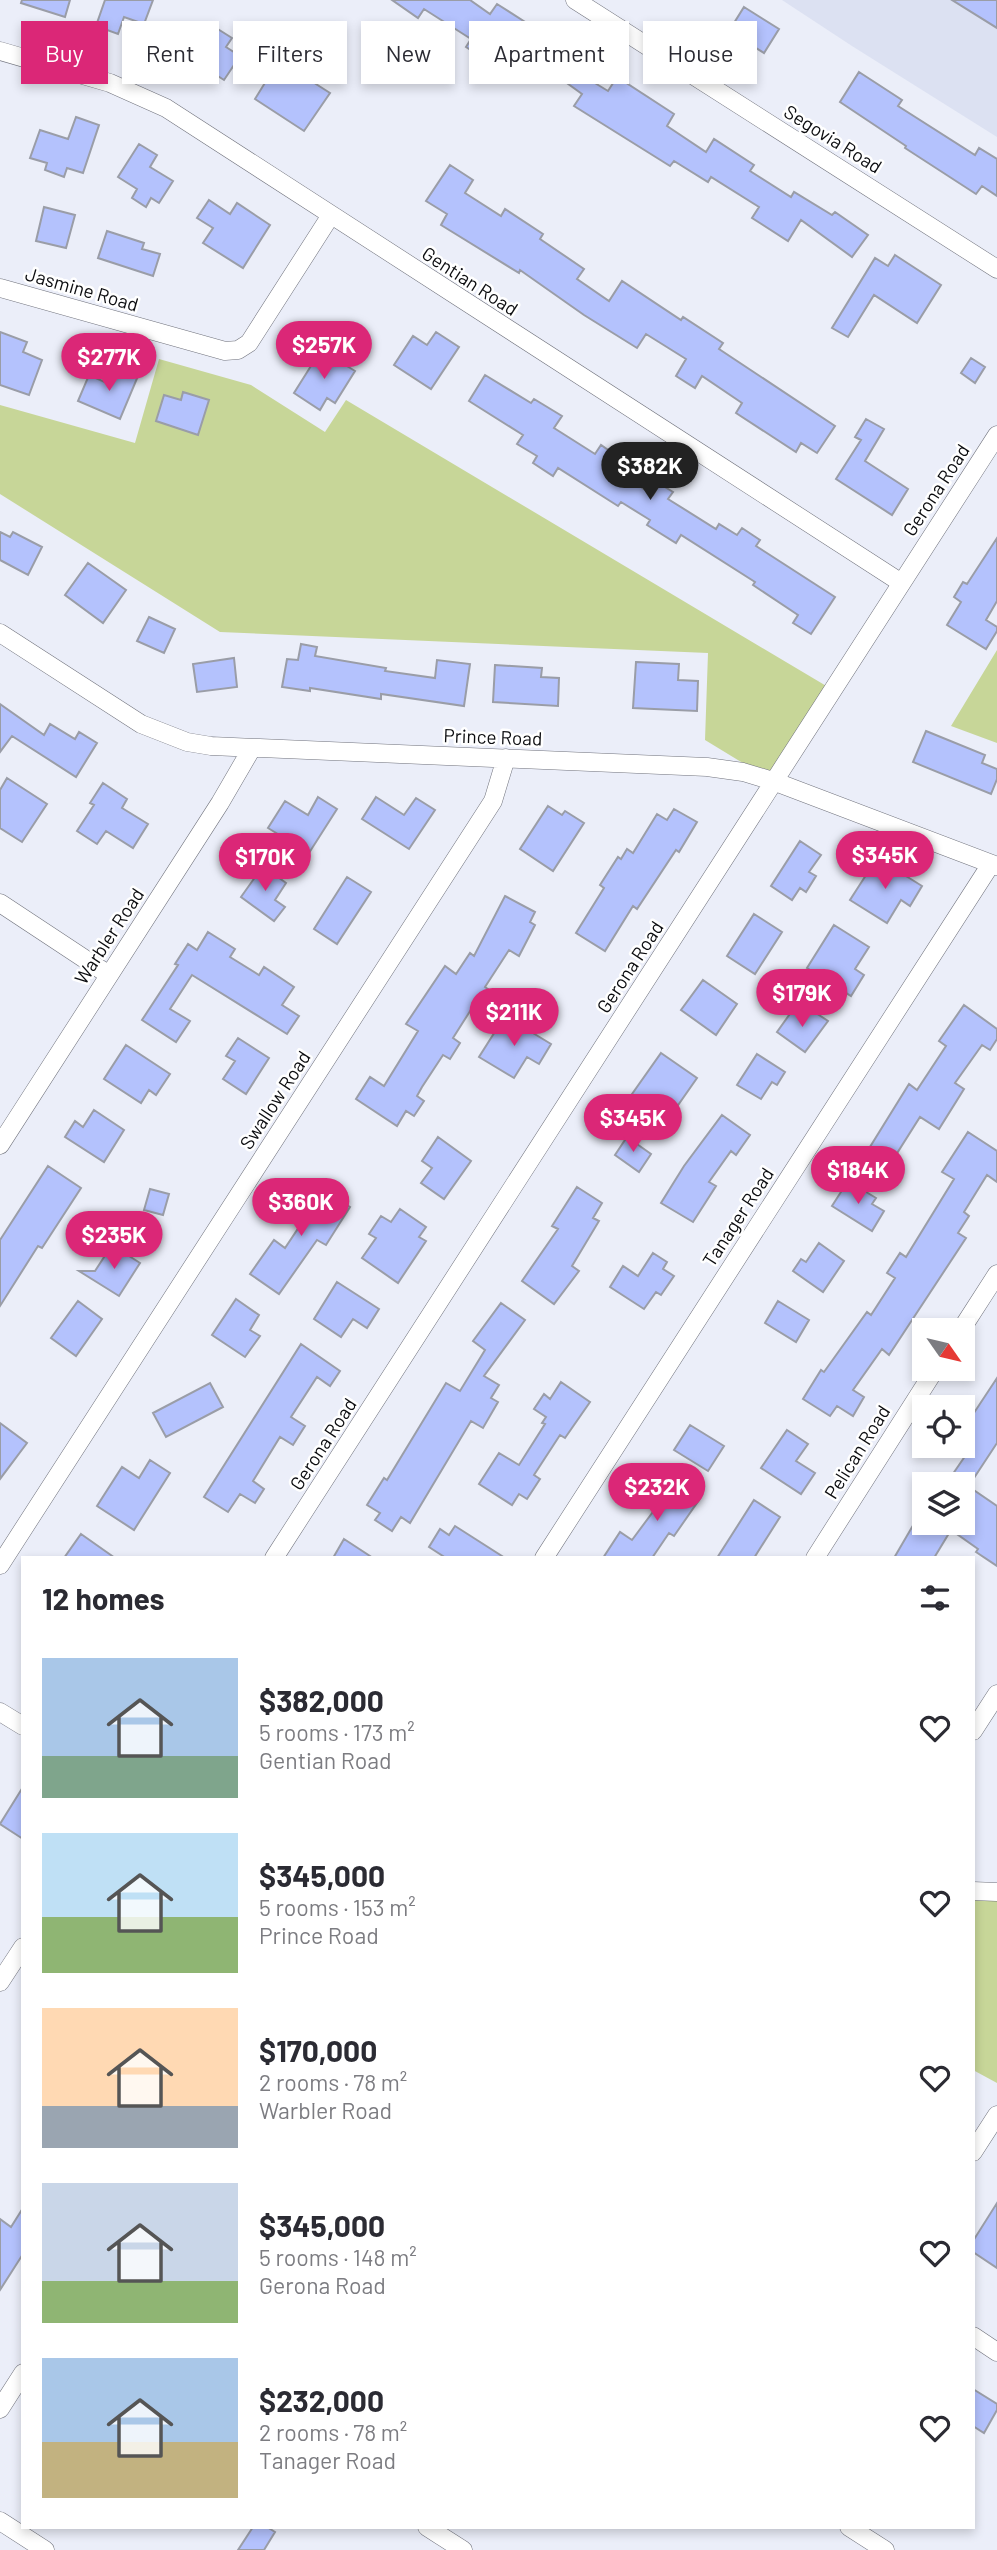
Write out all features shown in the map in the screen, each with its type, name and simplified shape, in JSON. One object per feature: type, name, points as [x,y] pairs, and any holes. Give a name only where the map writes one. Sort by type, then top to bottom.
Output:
[{"type":"street","name":"Segovia Road","points":[[575,0],[997,269]]},
{"type":"street","name":"Gentian Road","points":[[0,51],[110,83],[166,108],[900,582]]},
{"type":"street","name":"Jasmine Road","points":[[0,288],[225,351],[238,350],[249,343],[331,215]]},
{"type":"street","name":"Gerona Road","points":[[275,1556],[997,435]]},
{"type":"street","name":"Prince Road","points":[[0,633],[141,724],[187,742],[252,748],[707,767],[743,772],[994,865]]},
{"type":"street","name":"Warbler Road","points":[[0,1145],[220,803],[252,748]]},
{"type":"street","name":"Swallow Road","points":[[0,1565],[493,801],[506,758]]},
{"type":"street","name":"Tanager Road","points":[[545,1556],[994,865]]},
{"type":"street","points":[[0,903],[109,975]]},
{"type":"street","points":[[969,1318],[997,1274]]},
{"type":"street","name":"Pelican Road","points":[[816,1556],[928,1381]]},
{"type":"street","points":[[975,1728],[997,1694]]},
{"type":"street","points":[[0,1712],[21,1725]]},
{"type":"street","points":[[975,1891],[997,1892]]},
{"type":"street","points":[[0,1982],[21,1950]]},
{"type":"street","points":[[975,2149],[997,2115]]},
{"type":"street","points":[[975,2337],[997,2351]]},
{"type":"street","points":[[0,2409],[21,2376]]},
{"type":"street","points":[[0,2521],[45,2550]]},
{"type":"street","points":[[430,2529],[463,2550]]},
{"type":"street","points":[[852,2529],[885,2550]]},
{"type":"shaded area","points":[[782,0],[997,0],[997,137],[852,46]]},
{"type":"green space","points":[[159,359],[251,385],[325,432],[346,400],[828,687],[774,782],[705,740],[708,653],[220,632],[0,494],[0,405],[135,443]]},
{"type":"green space","points":[[997,650],[997,743],[951,726]]},
{"type":"green space","points":[[975,1887],[997,1888],[997,2083],[975,2071]]},
{"type":"building","points":[[22,0],[70,0],[65,17],[21,3]]},
{"type":"building","points":[[105,0],[153,0],[145,21],[124,17],[118,34],[108,30],[108,21],[98,21]]},
{"type":"building","points":[[392,0],[470,0],[490,14],[497,4],[524,21],[469,21],[469,38],[455,29],[455,21],[443,21],[424,9],[418,18]]},
{"type":"building","points":[[952,0],[997,0],[997,28]]},
{"type":"building","points":[[744,7],[779,29],[764,53],[757,49],[757,21],[735,21]]},
{"type":"building","points":[[219,30],[232,38],[226,47],[233,52],[233,66],[224,80],[219,77]]},
{"type":"building","points":[[859,72],[902,100],[898,106],[975,155],[979,148],[997,159],[997,196],[982,186],[976,194],[840,102]]},
{"type":"building","points":[[264,84],[316,84],[330,93],[304,131],[255,99]]},
{"type":"building","points":[[568,84],[597,84],[608,91],[612,84],[628,84],[674,114],[667,126],[706,152],[714,139],[754,165],[750,171],[791,197],[794,192],[832,215],[835,212],[868,235],[852,257],[801,220],[788,241],[752,218],[759,207],[711,177],[708,182],[674,161],[670,166],[574,106],[582,94]]},
{"type":"building","points":[[76,117],[99,125],[83,173],[67,168],[64,177],[45,170],[47,163],[30,158],[40,130],[68,139]]},
{"type":"building","points":[[139,144],[157,155],[150,167],[173,181],[159,203],[151,198],[146,207],[132,198],[137,189],[118,177]]},
{"type":"building","points":[[450,165],[473,180],[465,193],[501,216],[505,209],[543,234],[540,239],[584,269],[577,279],[609,301],[622,281],[681,320],[683,317],[723,343],[719,349],[835,426],[817,453],[801,443],[796,452],[736,413],[742,403],[702,376],[695,388],[676,376],[686,359],[646,334],[637,348],[520,270],[519,273],[441,225],[447,214],[426,201]]},
{"type":"building","points":[[209,200],[230,214],[237,203],[270,225],[243,268],[203,243],[213,228],[197,218]]},
{"type":"building","points":[[44,207],[75,215],[66,248],[36,241]]},
{"type":"building","points":[[107,231],[144,243],[142,249],[160,254],[153,276],[98,258]]},
{"type":"building","points":[[895,255],[941,285],[917,323],[874,295],[848,337],[832,328],[875,258],[888,266]]},
{"type":"building","points":[[0,332],[27,342],[23,352],[42,360],[29,395],[0,385]]},
{"type":"building","points":[[436,332],[459,347],[431,389],[394,365],[413,336],[427,345]]},
{"type":"building","points":[[321,350],[355,371],[335,403],[327,398],[320,410],[294,393]]},
{"type":"building","points":[[971,358],[985,367],[975,383],[961,373]]},
{"type":"building","points":[[116,367],[138,376],[120,419],[78,401],[89,375],[109,384]]},
{"type":"building","points":[[485,375],[531,403],[534,399],[562,416],[554,428],[595,454],[601,445],[618,457],[611,467],[653,495],[660,484],[673,492],[668,499],[716,529],[719,524],[737,535],[742,528],[760,540],[756,546],[835,597],[811,634],[793,623],[798,615],[753,585],[755,582],[681,535],[676,543],[647,525],[650,520],[621,502],[618,506],[558,468],[553,476],[533,463],[537,456],[517,444],[523,435],[469,401]]},
{"type":"building","points":[[183,392],[209,400],[198,435],[156,421],[164,395],[181,400]]},
{"type":"building","points":[[866,419],[884,429],[865,461],[908,489],[892,515],[836,479],[861,440],[855,437]]},
{"type":"building","points":[[0,532],[10,537],[13,532],[42,547],[28,575],[0,560]]},
{"type":"building","points":[[997,538],[997,601],[986,620],[997,627],[997,631],[986,649],[947,625],[961,602],[954,597],[963,582],[967,584]]},
{"type":"building","points":[[88,563],[126,590],[103,623],[65,595]]},
{"type":"building","points":[[149,617],[175,629],[164,653],[137,641]]},
{"type":"building","points":[[301,644],[317,647],[315,656],[386,668],[385,671],[435,678],[437,660],[470,664],[464,706],[381,694],[381,699],[310,688],[310,691],[282,687],[287,659],[298,660]]},
{"type":"building","points":[[234,658],[237,687],[197,692],[193,664]]},
{"type":"building","points":[[636,662],[679,664],[678,680],[698,681],[697,711],[633,708]]},
{"type":"building","points":[[495,665],[542,668],[541,677],[559,678],[558,706],[493,702]]},
{"type":"building","points":[[0,704],[44,735],[50,724],[75,739],[79,732],[97,743],[76,777],[12,736],[0,752]]},
{"type":"building","points":[[926,731],[985,755],[982,763],[997,769],[997,779],[991,794],[913,762]]},
{"type":"building","points":[[7,778],[47,804],[22,842],[0,828],[0,790]]},
{"type":"building","points":[[103,783],[127,799],[122,808],[148,824],[133,848],[106,831],[97,844],[77,831],[94,805],[90,803]]},
{"type":"building","points":[[318,797],[337,809],[309,853],[268,828],[285,801],[308,815]]},
{"type":"building","points":[[376,797],[404,815],[416,798],[435,810],[409,849],[362,819]]},
{"type":"building","points":[[548,806],[562,815],[565,811],[584,823],[553,871],[520,849]]},
{"type":"building","points":[[674,809],[697,822],[679,852],[676,850],[637,909],[633,906],[605,951],[576,933],[604,888],[600,885],[618,857],[621,859],[627,849],[633,853],[657,814],[667,820]]},
{"type":"building","points":[[800,841],[821,855],[809,872],[816,876],[806,892],[800,888],[792,900],[771,886]]},
{"type":"building","points":[[877,858],[922,886],[910,906],[901,900],[887,923],[850,900]]},
{"type":"building","points":[[263,866],[286,883],[275,900],[285,907],[274,921],[241,897]]},
{"type":"building","points":[[347,877],[371,892],[337,944],[314,929]]},
{"type":"building","points":[[505,896],[535,912],[530,922],[535,925],[519,956],[509,950],[485,987],[492,992],[480,1013],[472,1008],[453,1038],[460,1043],[450,1059],[443,1055],[422,1087],[417,1096],[424,1101],[414,1116],[406,1111],[397,1126],[356,1099],[370,1077],[384,1086],[418,1031],[406,1024],[445,966],[456,974],[470,953],[474,956]]},
{"type":"building","points":[[754,914],[782,932],[755,974],[727,956]]},
{"type":"building","points":[[834,925],[869,947],[855,969],[864,975],[851,996],[807,968]]},
{"type":"building","points":[[208,932],[235,949],[230,957],[259,975],[264,967],[294,987],[282,1005],[299,1016],[287,1034],[192,975],[170,1009],[190,1021],[176,1042],[142,1020],[178,965],[175,964],[188,944],[197,950]]},
{"type":"building","points":[[703,980],[737,1004],[716,1035],[681,1010]]},
{"type":"building","points":[[964,1005],[997,1029],[997,1039],[990,1050],[982,1045],[955,1083],[964,1089],[939,1129],[920,1117],[887,1169],[865,1155],[909,1084],[917,1090],[946,1046],[939,1041]]},
{"type":"building","points":[[810,1009],[828,1021],[805,1052],[777,1032],[792,1011],[803,1019]]},
{"type":"building","points":[[505,1016],[551,1044],[539,1064],[527,1057],[514,1078],[479,1057]]},
{"type":"building","points":[[238,1038],[269,1058],[246,1094],[223,1079],[235,1061],[226,1056]]},
{"type":"building","points":[[126,1045],[170,1074],[156,1095],[149,1090],[141,1103],[104,1079]]},
{"type":"building","points":[[661,1053],[697,1078],[676,1108],[667,1101],[652,1123],[625,1104]]},
{"type":"building","points":[[757,1054],[785,1072],[777,1085],[772,1082],[761,1099],[737,1085]]},
{"type":"building","points":[[94,1110],[124,1130],[104,1162],[65,1137],[75,1121],[83,1127]]},
{"type":"building","points":[[722,1115],[750,1135],[736,1155],[731,1151],[709,1182],[716,1186],[693,1222],[661,1203],[684,1166]]},
{"type":"building","points":[[968,1132],[997,1151],[997,1182],[987,1175],[964,1212],[969,1216],[958,1233],[966,1238],[889,1355],[882,1349],[853,1390],[864,1397],[853,1416],[837,1406],[830,1416],[803,1399],[821,1370],[824,1372],[867,1312],[871,1315],[895,1278],[887,1273],[900,1253],[906,1257],[954,1179],[942,1172]]},
{"type":"building","points":[[438,1137],[471,1161],[444,1199],[421,1183],[432,1168],[422,1161]]},
{"type":"building","points":[[627,1137],[651,1154],[639,1172],[615,1155]]},
{"type":"building","points":[[48,1166],[81,1188],[42,1248],[38,1246],[0,1306],[0,1240]]},
{"type":"building","points":[[308,1180],[350,1207],[326,1245],[317,1240],[279,1294],[250,1274],[274,1240],[285,1248],[311,1209],[296,1199]]},
{"type":"building","points":[[848,1181],[876,1198],[872,1204],[884,1211],[872,1231],[832,1206]]},
{"type":"building","points":[[577,1187],[602,1203],[593,1218],[599,1221],[572,1266],[579,1271],[554,1304],[522,1281],[558,1229],[552,1226]]},
{"type":"building","points":[[150,1189],[169,1194],[163,1215],[144,1210]]},
{"type":"building","points":[[400,1209],[426,1227],[419,1237],[426,1241],[398,1283],[362,1258],[376,1238],[369,1234],[381,1216],[391,1222]]},
{"type":"building","points":[[819,1243],[844,1261],[823,1292],[793,1271],[801,1259],[806,1262]]},
{"type":"building","points":[[112,1245],[140,1263],[119,1296],[79,1271],[95,1271]]},
{"type":"building","points":[[653,1253],[667,1262],[663,1269],[674,1276],[661,1295],[656,1292],[644,1309],[610,1287],[623,1266],[638,1276]]},
{"type":"building","points":[[337,1282],[379,1309],[367,1328],[353,1319],[341,1337],[314,1319]]},
{"type":"building","points":[[236,1299],[259,1315],[250,1330],[260,1336],[245,1357],[212,1335]]},
{"type":"building","points":[[78,1301],[102,1319],[76,1356],[51,1338]]},
{"type":"building","points":[[778,1301],[809,1320],[796,1342],[765,1323]]},
{"type":"building","points":[[501,1303],[525,1320],[484,1376],[499,1385],[491,1398],[498,1402],[483,1428],[471,1421],[410,1523],[401,1517],[392,1531],[375,1520],[380,1513],[367,1505],[384,1478],[387,1480],[446,1383],[460,1391],[485,1350],[473,1341]]},
{"type":"building","points":[[301,1344],[340,1371],[330,1386],[317,1377],[291,1417],[305,1426],[293,1445],[280,1437],[253,1481],[264,1489],[255,1503],[240,1494],[228,1512],[204,1497]]},
{"type":"building","points":[[997,1378],[997,1443],[975,1476],[975,1472],[954,1472],[964,1458],[975,1458],[975,1411]]},
{"type":"building","points":[[561,1382],[590,1402],[565,1438],[560,1435],[534,1475],[540,1479],[527,1499],[519,1494],[512,1505],[479,1484],[499,1453],[519,1465],[545,1424],[542,1423],[546,1417],[534,1409],[544,1394],[550,1399]]},
{"type":"building","points":[[210,1383],[223,1407],[166,1437],[153,1413]]},
{"type":"building","points":[[0,1423],[27,1443],[0,1479]]},
{"type":"building","points":[[690,1425],[724,1446],[708,1471],[674,1450]]},
{"type":"building","points":[[787,1430],[808,1444],[796,1461],[815,1473],[801,1494],[761,1468]]},
{"type":"building","points":[[150,1460],[170,1473],[134,1530],[97,1506],[122,1467],[139,1478]]},
{"type":"building","points":[[666,1476],[699,1500],[674,1536],[669,1533],[653,1556],[604,1556],[620,1532],[632,1540],[661,1501],[653,1495]]},
{"type":"building","points":[[975,1491],[997,1506],[997,1566],[976,1552],[978,1549],[958,1535],[975,1535]]},
{"type":"building","points":[[754,1500],[780,1517],[755,1556],[718,1556]]},
{"type":"building","points":[[455,1526],[502,1556],[443,1556],[429,1547],[440,1529],[449,1535]]},
{"type":"building","points":[[912,1527],[912,1535],[948,1535],[935,1556],[895,1556]]},
{"type":"building","points":[[81,1534],[112,1556],[65,1556]]},
{"type":"building","points":[[344,1539],[370,1556],[334,1556]]},
{"type":"building","points":[[21,1790],[21,1838],[0,1824]]},
{"type":"building","points":[[997,2203],[997,2268],[975,2253],[975,2238]]},
{"type":"building","points":[[21,2211],[21,2257],[0,2290],[0,2219],[11,2227]]},
{"type":"building","points":[[975,2390],[997,2404],[997,2410],[984,2433],[975,2427]]},
{"type":"building","points":[[252,2529],[270,2529],[275,2532],[264,2550],[238,2550]]}]
